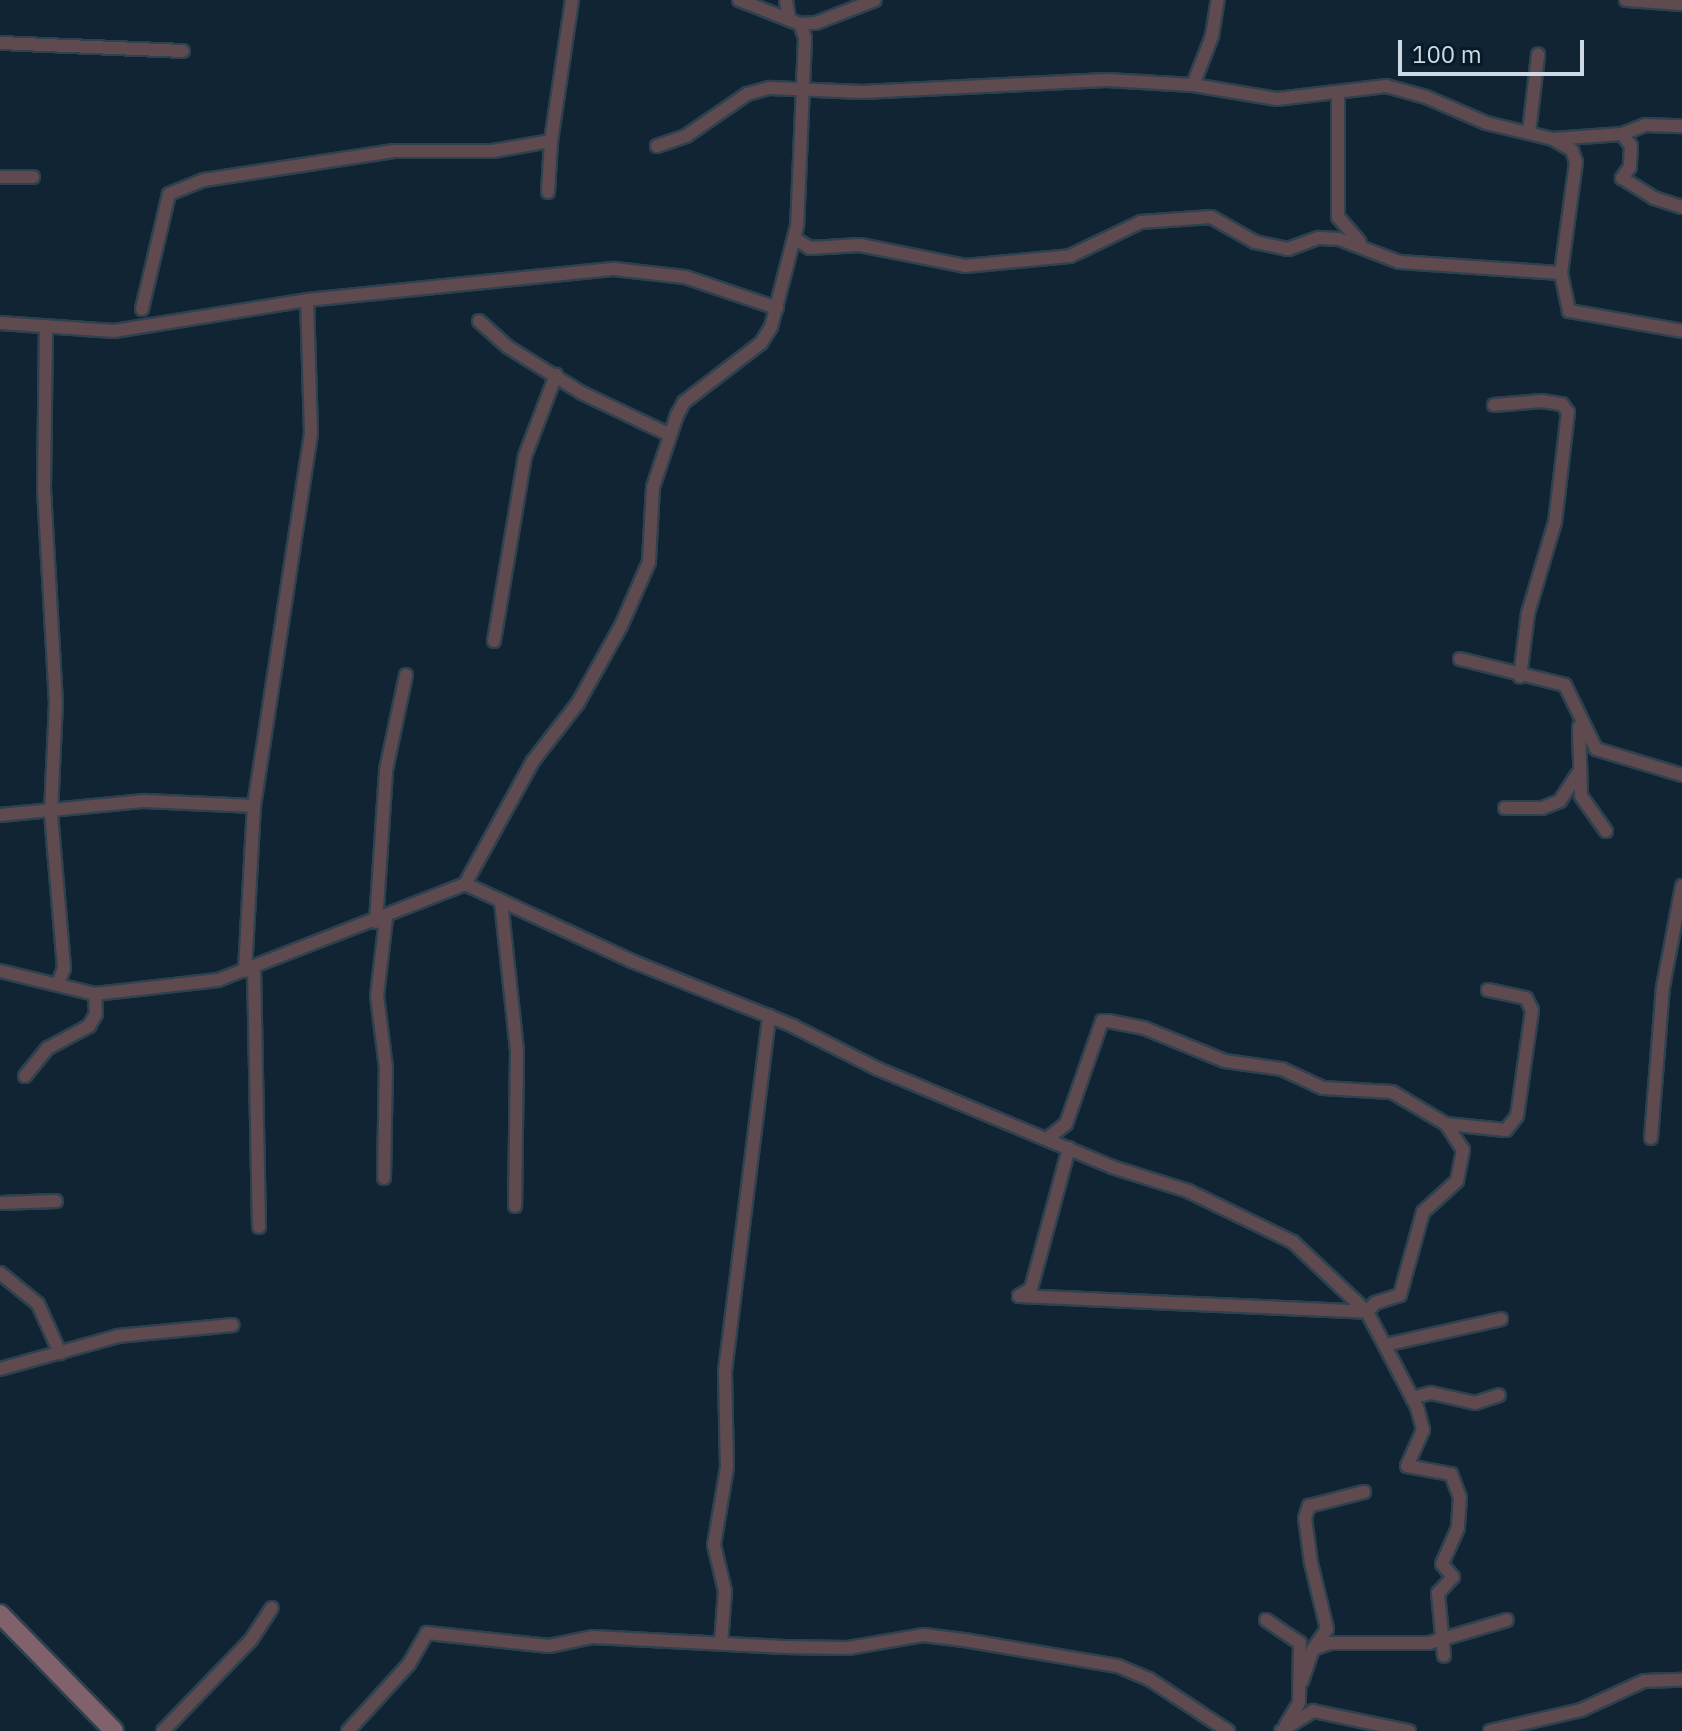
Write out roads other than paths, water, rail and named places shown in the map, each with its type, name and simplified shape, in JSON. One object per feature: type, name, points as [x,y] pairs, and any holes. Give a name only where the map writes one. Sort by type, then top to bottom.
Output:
[{"type":"street","points":[[548,192],[551,141],[572,0]]},
{"type":"street","points":[[739,0],[795,22],[816,23],[875,0]]},
{"type":"street","points":[[0,971],[95,994],[154,991],[249,969],[381,920],[465,884],[533,761],[578,703],[621,626],[649,562],[653,487],[668,434],[684,402],[761,343],[777,308],[794,238],[805,38],[786,0]]},
{"type":"street","points":[[1193,85],[1212,36],[1218,0]]},
{"type":"street","points":[[1626,0],[1682,4]]},
{"type":"street","points":[[805,38],[816,23]]},
{"type":"street","points":[[0,43],[183,51]]},
{"type":"street","points":[[1529,132],[1538,55]]},
{"type":"street","points":[[657,146],[686,136],[747,94],[770,88],[803,93],[1107,80],[1193,85],[1277,99],[1386,86],[1426,97],[1486,123],[1553,139],[1572,150],[1576,162],[1561,273],[1569,311],[1682,331]]},
{"type":"street","points":[[1338,92],[1338,217],[1363,244]]},
{"type":"street","points":[[1553,139],[1622,134],[1646,125],[1682,126]]},
{"type":"street","points":[[1622,134],[1631,146],[1630,167],[1622,178],[1654,198],[1682,207]]},
{"type":"street","points":[[142,309],[169,194],[204,180],[394,151],[493,151],[551,141]]},
{"type":"street","points":[[0,177],[33,177]]},
{"type":"street","points":[[794,238],[810,248],[860,245],[965,266],[1070,256],[1109,233],[1180,216],[1211,217],[1255,242],[1288,249],[1319,238],[1363,244],[1399,262],[1561,273]]},
{"type":"street","points":[[0,323],[114,331],[307,300],[614,269],[685,277],[777,308]]},
{"type":"street","points":[[259,1227],[249,969],[254,806],[311,433],[307,300]]},
{"type":"street","points":[[479,321],[508,347],[668,434]]},
{"type":"street","points":[[46,326],[44,489],[56,702],[51,813],[64,954],[58,984]]},
{"type":"street","points":[[494,641],[525,456],[556,375]]},
{"type":"street","points":[[1494,405],[1542,401],[1562,404],[1568,412],[1555,522],[1528,613],[1520,676]]},
{"type":"street","points":[[1460,659],[1565,685],[1578,722],[1596,749],[1610,757],[1682,775]]},
{"type":"street","points":[[384,1178],[386,1068],[377,996],[386,770],[406,675]]},
{"type":"street","points":[[1578,722],[1581,796],[1606,831]]},
{"type":"street","points":[[1505,808],[1542,808],[1560,801],[1578,773]]},
{"type":"street","points":[[0,815],[51,813],[144,801],[254,806]]},
{"type":"street","points":[[465,884],[769,1016],[892,1075],[1069,1148],[1188,1191],[1293,1242],[1367,1312],[1412,1398],[1423,1430],[1407,1466],[1451,1474],[1460,1497],[1458,1528],[1442,1564],[1453,1577],[1438,1593],[1444,1656]]},
{"type":"street","points":[[1651,1138],[1663,987],[1679,932],[1682,886]]},
{"type":"street","points":[[501,901],[517,1050],[515,1206]]},
{"type":"street","points":[[1048,1138],[1066,1124],[1102,1021],[1144,1028],[1225,1061],[1282,1069],[1323,1088],[1392,1092],[1446,1124],[1506,1130],[1517,1116],[1532,1010],[1526,998],[1488,990]]},
{"type":"street","points":[[25,1076],[48,1048],[89,1026],[96,1014],[95,994]]},
{"type":"street","points":[[721,1643],[725,1591],[714,1545],[727,1467],[725,1371],[769,1016]]},
{"type":"street","points":[[1367,1312],[1375,1303],[1400,1295],[1423,1212],[1457,1181],[1463,1150],[1446,1124]]},
{"type":"street","points":[[1069,1148],[1031,1289],[1019,1296],[1367,1312]]},
{"type":"street","points":[[0,1203],[56,1201]]},
{"type":"street","points":[[0,1273],[38,1304],[60,1353]]},
{"type":"street","points":[[1385,1345],[1501,1319]]},
{"type":"street","points":[[0,1369],[118,1336],[232,1325]]},
{"type":"street","points":[[1412,1398],[1431,1393],[1475,1403],[1499,1395]]},
{"type":"street","points":[[1302,1681],[1313,1649],[1327,1629],[1315,1592],[1305,1518],[1309,1506],[1364,1492]]},
{"type":"street","points":[[163,1731],[251,1640],[272,1608]]},
{"type":"street","points":[[0,1614],[114,1731]]},
{"type":"street","points":[[1266,1620],[1300,1643],[1302,1681],[1299,1703],[1283,1729]]},
{"type":"street","points":[[1313,1649],[1330,1643],[1397,1647],[1443,1640],[1507,1620]]},
{"type":"street","points":[[348,1731],[409,1664],[427,1633],[549,1646],[616,1637],[848,1648],[923,1635],[1118,1666],[1149,1679],[1228,1731]]},
{"type":"street","points":[[1490,1731],[1581,1710],[1644,1681],[1682,1680]]},
{"type":"street","points":[[1283,1729],[1313,1711],[1409,1731]]}]
